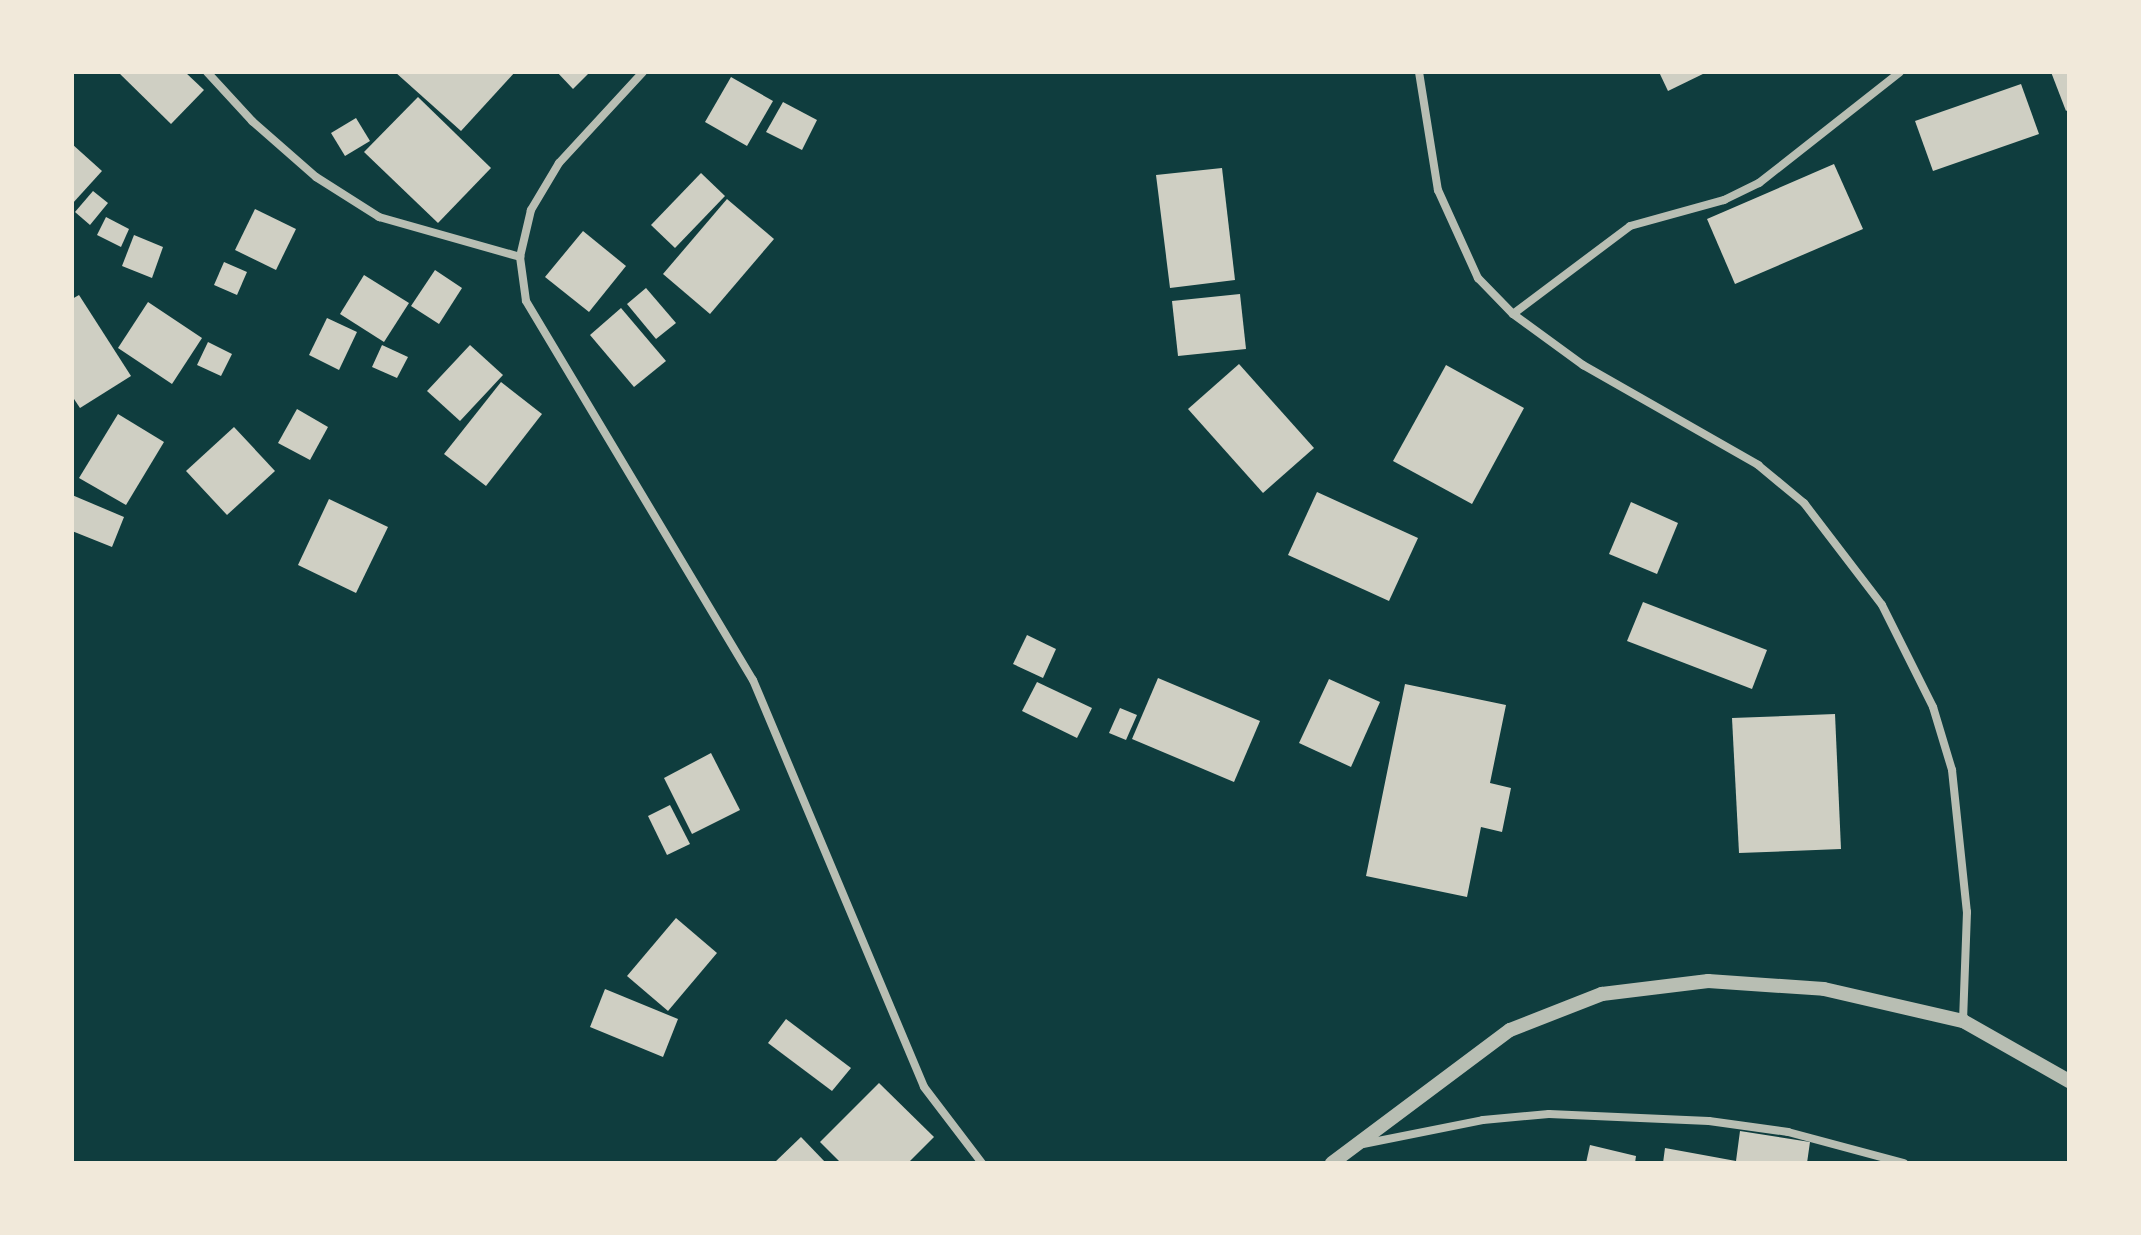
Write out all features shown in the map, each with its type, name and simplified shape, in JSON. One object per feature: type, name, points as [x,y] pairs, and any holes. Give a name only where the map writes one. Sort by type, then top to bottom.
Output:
[{"type":"street","points":[[207,72],[252,121],[316,177],[379,217],[520,257]]},
{"type":"street","points":[[643,72],[559,163],[531,210],[520,257],[526,301],[753,680],[924,1087],[982,1163]]},
{"type":"street","points":[[1419,72],[1438,190],[1454,234],[1478,278],[1513,314],[1632,396],[1758,465],[1804,503],[1882,605],[1927,693],[1952,770],[1967,912],[1963,1021]]},
{"type":"street","points":[[1513,314],[1630,226],[1724,200],[1759,183],[1900,72]]},
{"type":"street","points":[[1332,1163],[1346,1147],[1510,1030],[1602,994],[1708,981],[1824,989],[1963,1021],[2069,1081]]},
{"type":"street","points":[[1346,1147],[1483,1120],[1549,1114],[1709,1121],[1788,1132],[1904,1163]]},
{"type":"building","points":[[118,72],[185,72],[204,90],[171,124]]},
{"type":"building","points":[[395,72],[515,72],[461,131]]},
{"type":"building","points":[[557,72],[590,72],[573,89]]},
{"type":"building","points":[[1659,72],[1707,72],[1668,91]]},
{"type":"building","points":[[2051,72],[2069,72],[2069,109],[2066,111]]},
{"type":"building","points":[[731,77],[773,101],[747,146],[705,122]]},
{"type":"building","points":[[2021,84],[2039,134],[1933,171],[1915,121]]},
{"type":"building","points":[[418,97],[491,168],[438,223],[364,152]]},
{"type":"building","points":[[783,102],[817,120],[802,150],[766,132]]},
{"type":"building","points":[[356,118],[370,141],[345,156],[331,133]]},
{"type":"building","points":[[72,144],[102,171],[72,204]]},
{"type":"building","points":[[1834,164],[1863,229],[1735,284],[1707,219]]},
{"type":"building","points":[[1222,168],[1235,280],[1170,288],[1156,175]]},
{"type":"building","points":[[701,173],[725,196],[675,248],[651,225]]},
{"type":"building","points":[[93,191],[108,203],[90,225],[75,212]]},
{"type":"building","points":[[727,199],[774,239],[710,314],[663,274]]},
{"type":"building","points":[[255,209],[296,229],[276,270],[235,250]]},
{"type":"building","points":[[106,217],[129,229],[121,247],[97,235]]},
{"type":"building","points":[[583,231],[626,266],[589,312],[545,277]]},
{"type":"building","points":[[134,235],[163,247],[152,278],[122,266]]},
{"type":"building","points":[[224,262],[247,272],[237,295],[214,285]]},
{"type":"building","points":[[435,270],[462,288],[439,324],[411,306]]},
{"type":"building","points":[[364,275],[409,303],[384,342],[340,314]]},
{"type":"building","points":[[646,288],[676,323],[656,339],[627,304]]},
{"type":"building","points":[[1240,294],[1246,349],[1178,356],[1172,301]]},
{"type":"building","points":[[79,295],[131,376],[80,408],[72,396],[72,299]]},
{"type":"building","points":[[148,302],[202,338],[172,384],[118,348]]},
{"type":"building","points":[[621,308],[666,361],[634,387],[590,335]]},
{"type":"building","points":[[327,318],[357,332],[339,370],[309,355]]},
{"type":"building","points":[[208,342],[232,354],[221,376],[197,365]]},
{"type":"building","points":[[382,345],[408,357],[397,378],[372,367]]},
{"type":"building","points":[[470,345],[503,375],[460,421],[427,391]]},
{"type":"building","points":[[1239,364],[1314,448],[1263,493],[1188,409]]},
{"type":"building","points":[[1446,365],[1524,408],[1472,504],[1393,461]]},
{"type":"building","points":[[501,382],[542,414],[486,486],[444,454]]},
{"type":"building","points":[[297,409],[328,427],[310,460],[278,443]]},
{"type":"building","points":[[118,414],[164,442],[126,505],[79,478]]},
{"type":"building","points":[[234,427],[275,471],[227,515],[186,471]]},
{"type":"building","points":[[1317,492],[1418,538],[1389,601],[1288,555]]},
{"type":"building","points":[[72,495],[124,517],[112,547],[72,531]]},
{"type":"building","points":[[329,499],[388,527],[356,593],[298,565]]},
{"type":"building","points":[[1631,502],[1678,523],[1657,574],[1609,554]]},
{"type":"building","points":[[1643,602],[1767,650],[1752,689],[1627,641]]},
{"type":"building","points":[[1027,635],[1056,649],[1043,678],[1013,664]]},
{"type":"building","points":[[1158,678],[1260,721],[1234,782],[1132,739]]},
{"type":"building","points":[[1329,679],[1380,702],[1351,767],[1299,743]]},
{"type":"building","points":[[1037,682],[1092,708],[1077,738],[1022,711]]},
{"type":"building","points":[[1405,684],[1506,705],[1490,783],[1511,788],[1502,832],[1481,827],[1467,897],[1366,876]]},
{"type":"building","points":[[1120,708],[1137,715],[1126,740],[1109,733]]},
{"type":"building","points":[[1835,714],[1841,849],[1739,853],[1732,718]]},
{"type":"building","points":[[711,753],[740,810],[692,834],[664,778]]},
{"type":"building","points":[[670,805],[690,844],[667,855],[648,816]]},
{"type":"building","points":[[676,918],[717,953],[668,1011],[627,976]]},
{"type":"building","points":[[605,989],[678,1019],[663,1057],[590,1027]]},
{"type":"building","points":[[786,1019],[851,1068],[832,1091],[768,1043]]},
{"type":"building","points":[[879,1083],[934,1137],[908,1163],[841,1163],[820,1142]]},
{"type":"building","points":[[1740,1131],[1810,1142],[1807,1163],[1663,1163],[1665,1148],[1736,1161]]},
{"type":"building","points":[[801,1137],[826,1163],[774,1163]]},
{"type":"building","points":[[1590,1145],[1636,1156],[1635,1163],[1586,1163]]}]
